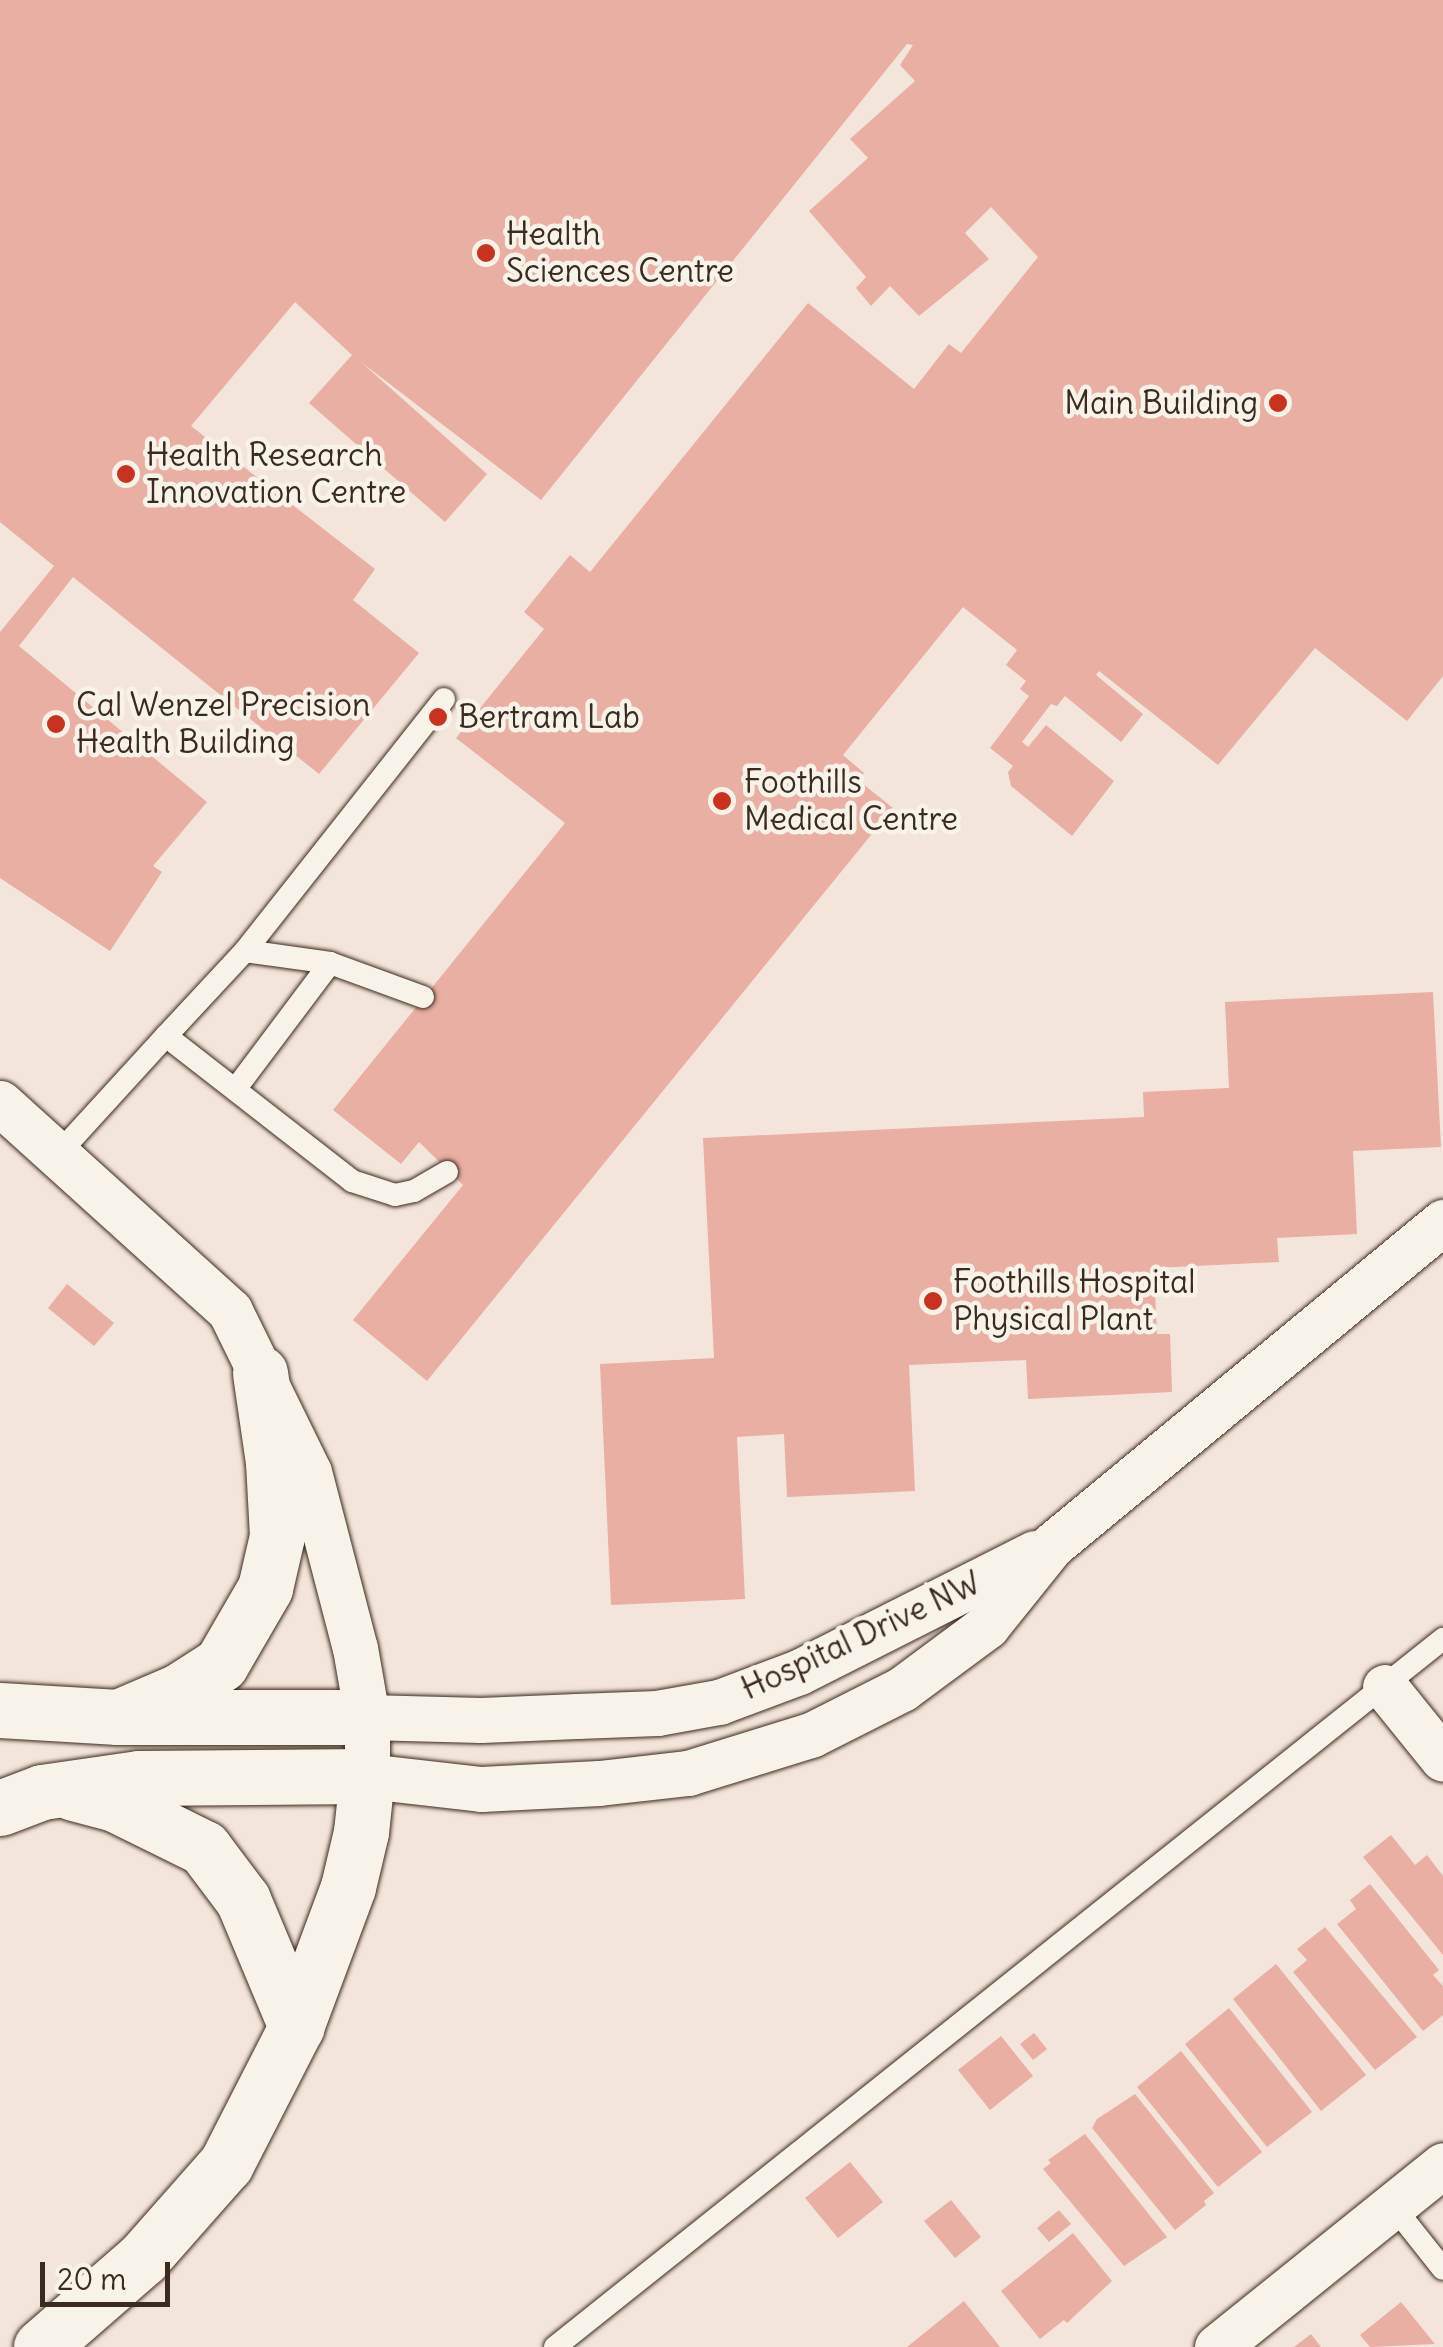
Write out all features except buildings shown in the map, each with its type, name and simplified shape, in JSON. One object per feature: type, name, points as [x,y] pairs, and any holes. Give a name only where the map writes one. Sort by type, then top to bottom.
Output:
[{"type":"main road","points":[[118,1717],[179,1691],[221,1664],[264,1588],[277,1536],[273,1462],[260,1374]]},
{"type":"main road","points":[[0,1710],[118,1717],[367,1717]]},
{"type":"main road","points":[[0,1808],[61,1789],[140,1778],[367,1776],[361,1832],[348,1887],[296,2027],[226,2164],[143,2258],[42,2347]]},
{"type":"main road","points":[[61,1789],[115,1804],[204,1848],[243,1900],[296,2027]]},
{"type":"street","points":[[0,1103],[230,1310],[308,1472],[354,1648],[367,1717],[367,1776]]},
{"type":"street","name":"Hospital Drive NW","points":[[367,1776],[481,1789],[599,1784],[688,1773],[811,1735],[902,1689],[986,1626],[1050,1546],[1443,1222]]},
{"type":"street","name":"Hospital Drive NW","points":[[367,1717],[481,1720],[625,1714],[718,1702],[798,1672],[1050,1546]]},
{"type":"street","points":[[1385,1687],[1443,1758]]},
{"type":"street","points":[[1217,2347],[1443,2164]]},
{"type":"lane","points":[[59,1153],[246,951],[444,698]]},
{"type":"lane","points":[[246,951],[330,964],[424,997]]},
{"type":"lane","points":[[237,1087],[330,964]]},
{"type":"lane","points":[[166,1036],[237,1087],[352,1182],[395,1195],[414,1191],[447,1172]]},
{"type":"lane","points":[[556,2347],[1443,1639]]},
{"type":"lane","points":[[1392,2206],[1443,2269]]},
{"type":"place","name":"Health Sciences Centre","points":[[486,253]]},
{"type":"place","name":"Main Building","points":[[1278,403]]},
{"type":"place","name":"Health Research Innovation Centre","points":[[126,474]]},
{"type":"place","name":"Bertram Lab","points":[[438,717]]},
{"type":"place","name":"Cal Wenzel Precision Health Building","points":[[56,724]]},
{"type":"place","name":"Foothills Medical Centre","points":[[722,801]]},
{"type":"place","name":"Foothills Hospital Physical Plant","points":[[933,1301]]}]
